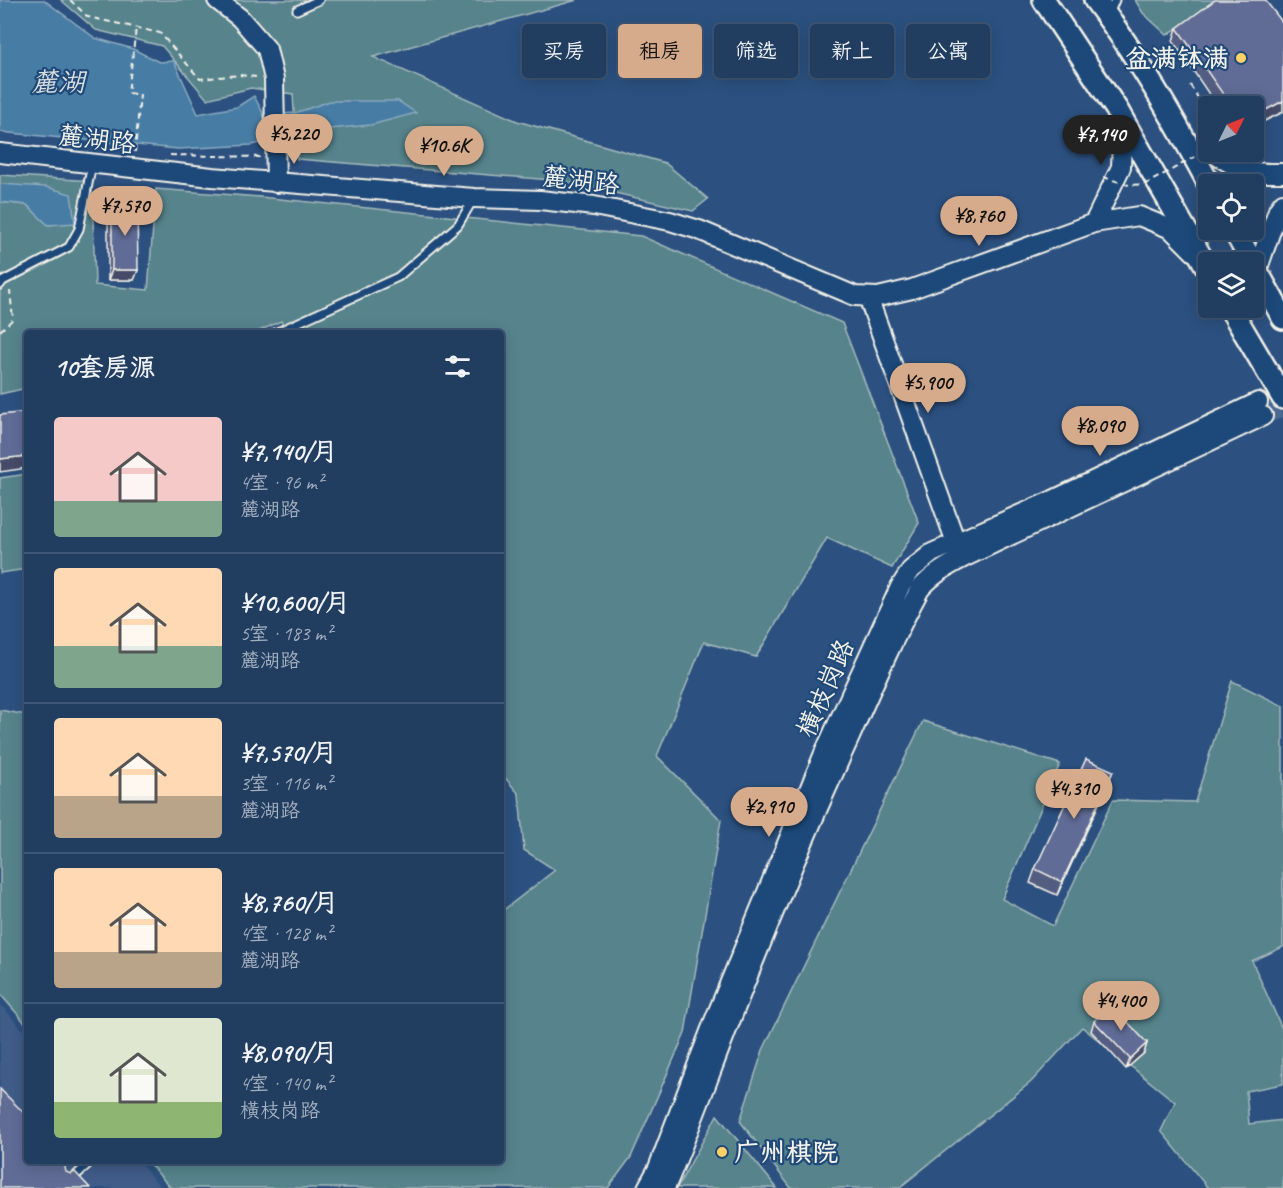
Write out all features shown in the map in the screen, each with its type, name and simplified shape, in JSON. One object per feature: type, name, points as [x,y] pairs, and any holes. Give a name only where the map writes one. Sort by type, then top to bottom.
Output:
[{"type":"main road","points":[[217,0],[240,18],[267,49],[274,79],[276,183]]},
{"type":"main road","points":[[1044,0],[1117,110],[1198,252]]},
{"type":"main road","points":[[1106,6],[1203,174]]},
{"type":"main road","points":[[1094,224],[1121,167],[1122,140],[1117,110]]},
{"type":"main road","points":[[1179,130],[1198,142]]},
{"type":"main road","name":"麓湖路","points":[[0,153],[276,183],[474,198],[540,200],[594,206],[670,221],[724,240],[842,292],[868,297],[888,296],[912,289],[1094,224],[1139,216],[1171,229],[1198,258]]},
{"type":"main road","points":[[1227,162],[1250,172],[1283,173]]},
{"type":"main road","points":[[1260,252],[1283,203]]},
{"type":"main road","points":[[1264,284],[1283,318]]},
{"type":"main road","points":[[868,297],[958,550]]},
{"type":"main road","points":[[1236,318],[1283,398]]},
{"type":"main road","name":"横枝岗路","points":[[647,1188],[658,1168],[714,1021],[820,761],[900,587],[911,570],[920,561],[958,550],[1261,409]]},
{"type":"main road","name":"横枝岗路","points":[[665,1188],[684,1145],[767,929],[880,668],[920,589],[958,550]]},
{"type":"lane","points":[[297,10],[319,0]]},
{"type":"lane","points":[[2,283],[69,247],[79,229],[92,164]]},
{"type":"lane","points":[[282,330],[398,277],[459,225],[474,198]]},
{"type":"lane","points":[[63,1188],[88,1164]]},
{"type":"path","points":[[70,0],[88,17],[160,33],[200,79],[240,75],[274,79]]},
{"type":"path","points":[[135,152],[140,95],[128,93],[136,28]]},
{"type":"path","points":[[1190,85],[1198,98]]},
{"type":"path","points":[[164,154],[276,153]]},
{"type":"path","points":[[1103,177],[1129,185],[1146,184],[1198,156]]},
{"type":"path","points":[[0,331],[13,319],[10,291],[2,283]]},
{"type":"shaded area","points":[[0,1004],[24,1032],[24,1164],[141,1164],[161,1188],[0,1188]]},
{"type":"green space","points":[[61,0],[577,0],[373,57],[517,121],[665,163],[708,199],[693,211],[563,181],[297,159],[293,94],[251,88],[207,99],[162,46],[96,30]]},
{"type":"green space","points":[[1135,0],[1217,0],[1167,35],[1143,13]]},
{"type":"green space","points":[[0,175],[92,181],[95,285],[148,290],[156,189],[260,197],[641,236],[842,323],[919,523],[892,568],[827,538],[756,657],[704,642],[657,756],[721,820],[685,1033],[631,1157],[608,1188],[171,1188],[150,1164],[504,1164],[504,910],[555,870],[524,850],[519,794],[504,776],[504,330],[286,330],[281,321],[262,330],[24,330],[24,389],[0,394],[0,202],[27,205],[48,225],[75,222],[0,184]]},
{"type":"green space","points":[[24,474],[24,569],[0,573],[0,478]]},
{"type":"green space","points":[[1232,681],[1283,706],[1283,947],[1252,961],[1283,1031],[1283,1084],[1246,1091],[1249,1124],[1283,1120],[1283,1188],[1208,1188],[1161,1131],[1175,1102],[1082,1027],[1031,1082],[899,1188],[791,1188],[740,1121],[763,1050],[923,721],[1060,764],[1002,899],[1053,926],[1113,800],[1195,802]]},
{"type":"green space","points":[[0,710],[24,714],[24,1022],[0,994]]},
{"type":"green space","name":"广州棋院","points":[[717,1115],[777,1188],[677,1188]]},
{"type":"water","name":"麓湖","points":[[0,0],[44,0],[95,38],[133,49],[159,62],[174,61],[198,114],[237,107],[254,96],[264,115],[295,113],[330,101],[398,101],[416,113],[371,125],[318,130],[252,145],[178,149],[0,132]]},
{"type":"water","points":[[0,184],[46,187],[71,194],[75,223],[48,225],[27,205],[0,202]]},
{"type":"building","points":[[1215,0],[1265,0],[1283,23],[1283,101],[1264,111],[1264,96],[1224,96],[1177,28]]},
{"type":"building","points":[[112,204],[137,204],[138,270],[112,270]]},
{"type":"building","points":[[24,412],[24,456],[0,459],[0,415]]},
{"type":"building","points":[[1086,759],[1113,771],[1062,882],[1035,869]]},
{"type":"building","points":[[1112,1005],[1147,1043],[1130,1059],[1094,1021]]},
{"type":"building","points":[[0,1089],[24,1113],[24,1164],[67,1164],[66,1172],[71,1174],[75,1172],[90,1188],[0,1188]]},
{"type":"tunnel","points":[[1263,416],[1283,407]]},
{"type":"place","name":"盆满钵满","points":[[1241,58]]},
{"type":"place","name":"广州棋院","points":[[722,1152]]}]
